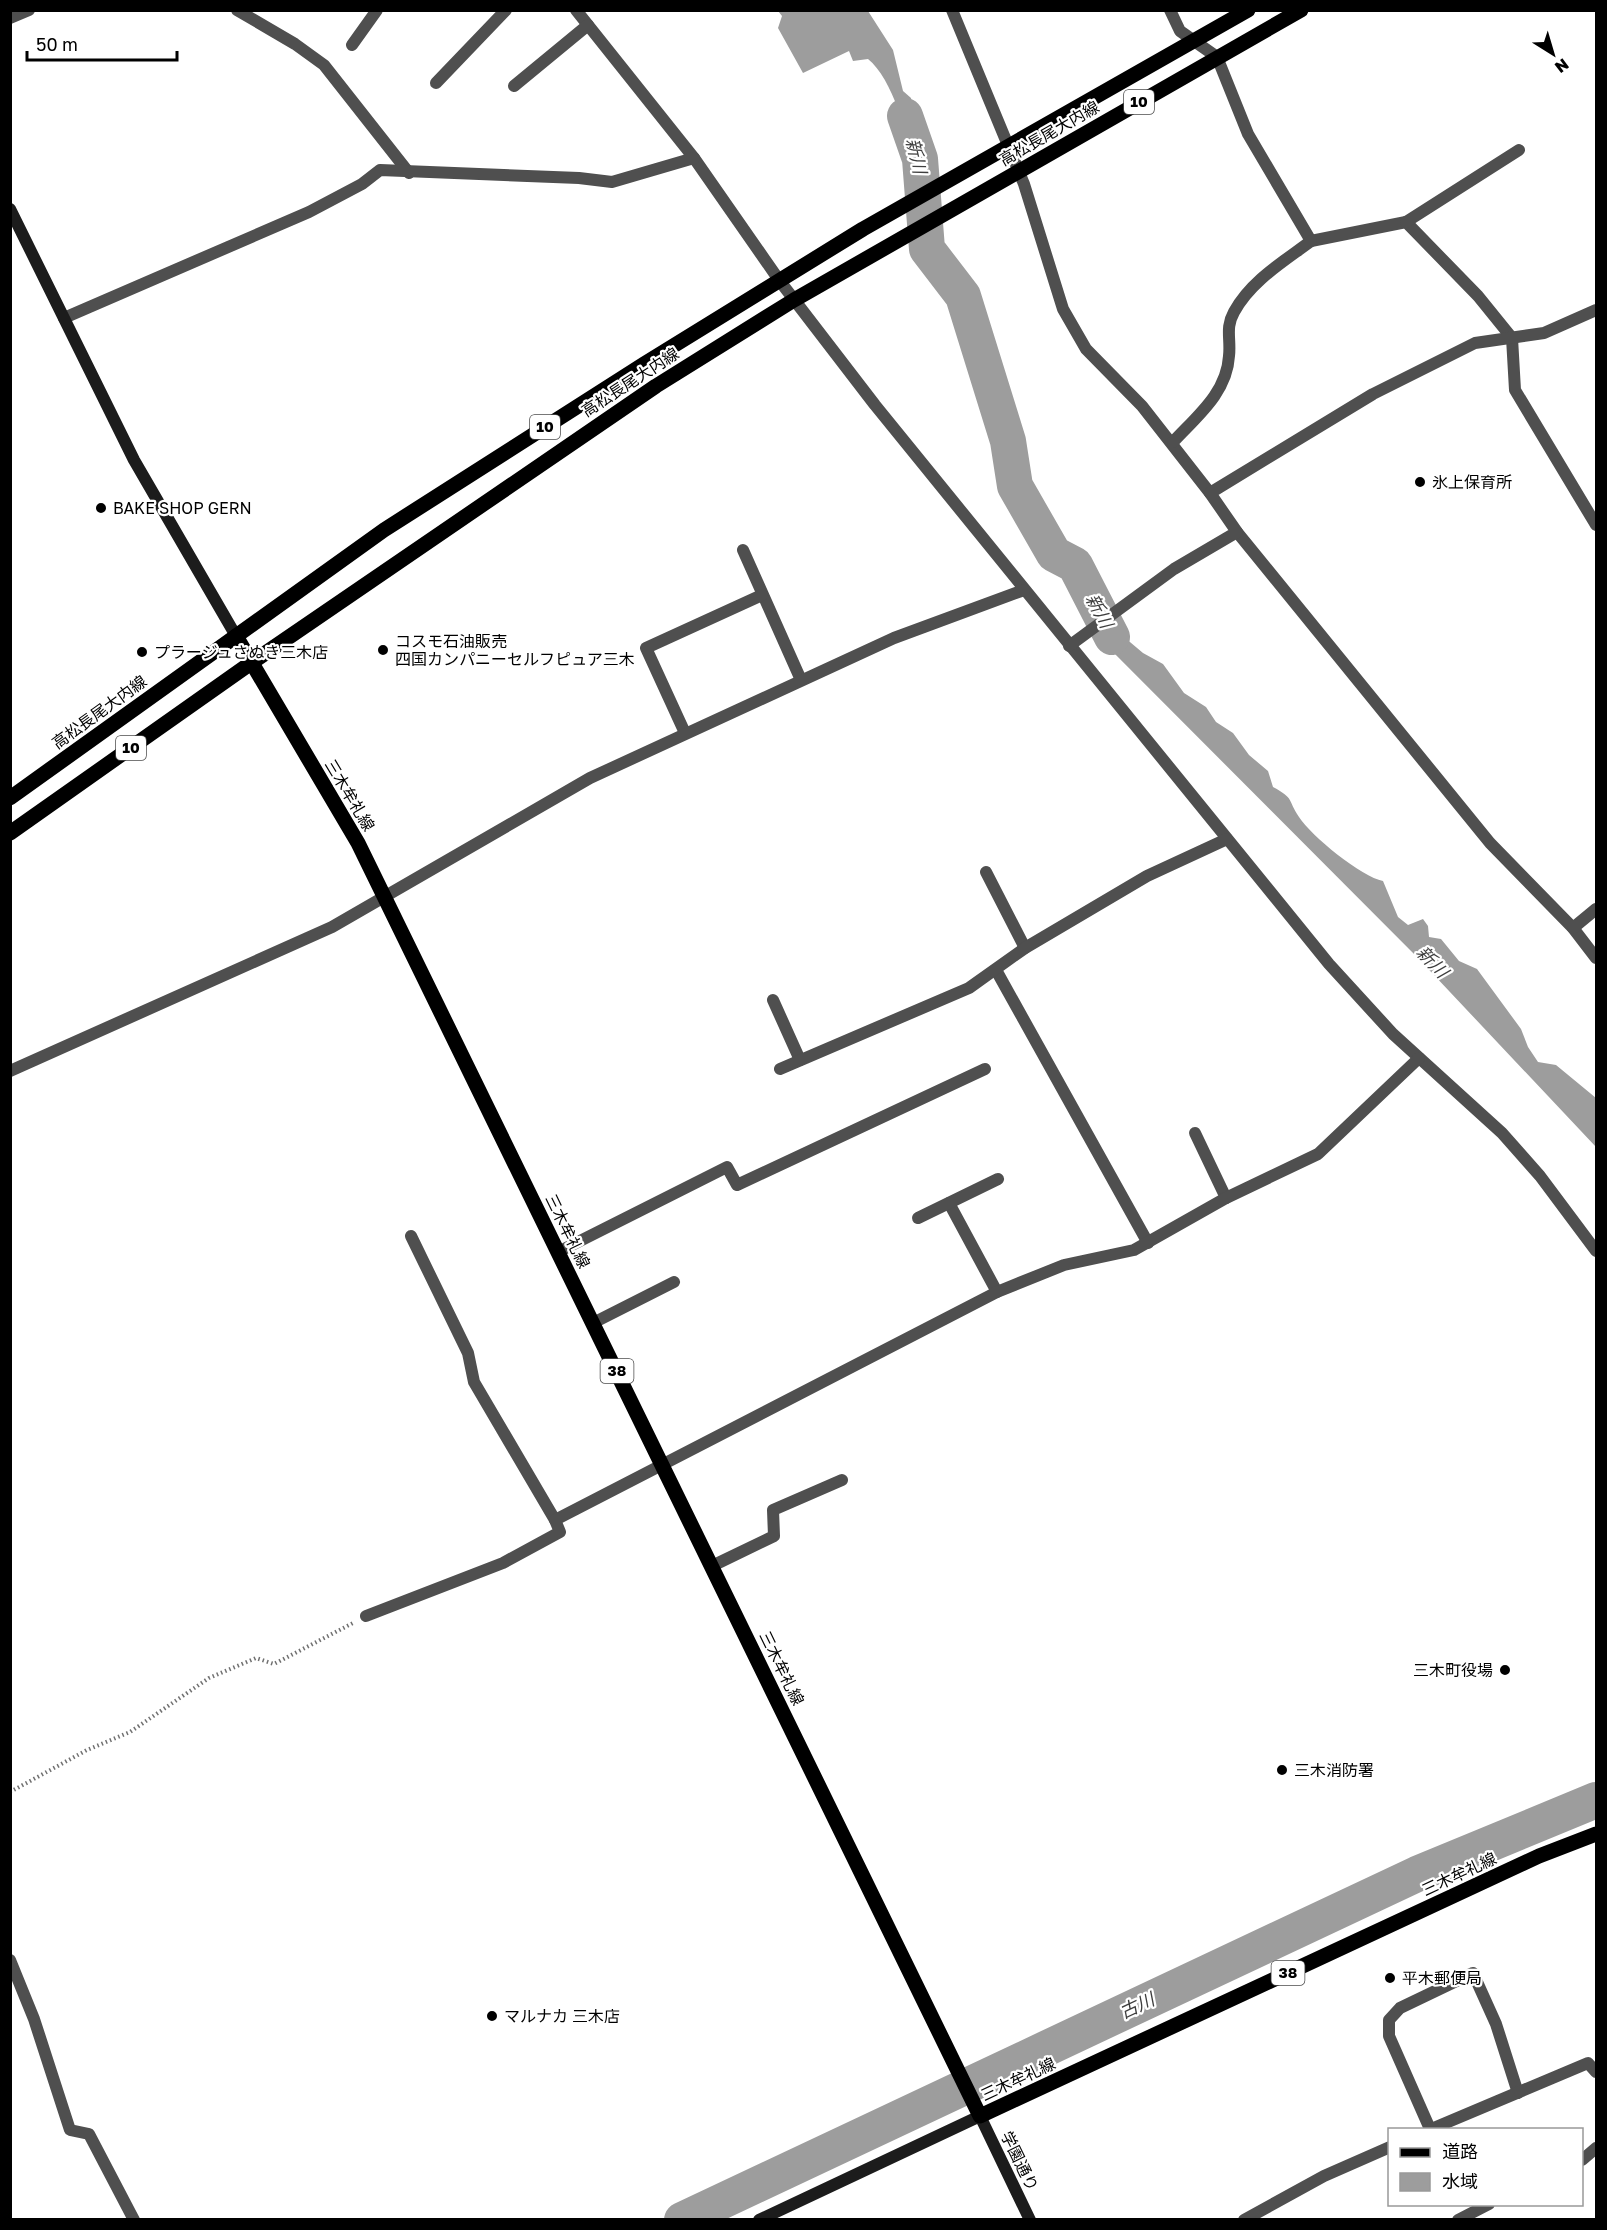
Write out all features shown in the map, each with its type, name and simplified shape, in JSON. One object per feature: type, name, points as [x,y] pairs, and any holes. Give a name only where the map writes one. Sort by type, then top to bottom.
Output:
[{"type":"main road","name":"高松長尾大内線","points":[[10,798],[384,530],[779,280],[967,169],[1248,10]]},
{"type":"main road","name":"高松長尾大内線","points":[[10,833],[531,469],[656,386],[794,300],[1301,10]]},
{"type":"main road","name":"三木牟礼線","points":[[236,636],[358,843],[980,2116],[1518,1866],[1596,1834]]},
{"type":"street","points":[[10,18],[29,10]]},
{"type":"street","points":[[237,10],[296,44],[324,65],[409,173]]},
{"type":"street","points":[[352,45],[377,10]]},
{"type":"street","points":[[435,83],[506,10]]},
{"type":"street","points":[[576,10],[694,158],[779,280],[874,405],[1227,839],[1364,1004],[1419,1058],[1502,1133],[1540,1176],[1596,1251]]},
{"type":"street","points":[[952,10],[1040,230],[1063,309],[1086,349],[1142,406],[1173,442],[1237,532],[1491,843],[1574,928],[1596,958]]},
{"type":"street","points":[[1170,10],[1180,31],[1196,40],[1217,57],[1248,134],[1311,241]]},
{"type":"street","points":[[514,86],[588,25]]},
{"type":"street","points":[[1173,442],[1222,386],[1229,356],[1227,327],[1234,311],[1257,280],[1311,241],[1406,222],[1519,150]]},
{"type":"street","points":[[64,318],[309,212],[362,184],[380,170],[409,173],[579,178],[612,182],[694,158]]},
{"type":"street","points":[[10,209],[134,460],[236,636]]},
{"type":"street","points":[[1406,222],[1478,296],[1512,338],[1515,390],[1596,525]]},
{"type":"street","points":[[1210,493],[1373,394],[1475,343],[1544,333],[1596,310]]},
{"type":"street","points":[[1069,646],[1174,569],[1237,532]]},
{"type":"street","points":[[743,550],[801,680]]},
{"type":"street","points":[[10,1071],[332,927],[590,778],[894,638],[1024,590]]},
{"type":"street","points":[[685,733],[646,648],[762,595]]},
{"type":"street","points":[[780,1069],[969,988],[1024,948],[1147,876],[1227,839]]},
{"type":"street","points":[[986,873],[1024,948]]},
{"type":"street","points":[[1574,928],[1596,909]]},
{"type":"street","points":[[996,970],[1148,1243]]},
{"type":"street","points":[[773,999],[800,1060]]},
{"type":"street","points":[[555,1520],[997,1292],[1064,1265],[1134,1250],[1226,1198],[1317,1154],[1419,1058]]},
{"type":"street","points":[[558,1252],[727,1167],[736,1185],[985,1069]]},
{"type":"street","points":[[1195,1133],[1226,1198]]},
{"type":"street","points":[[918,1218],[999,1179]]},
{"type":"street","points":[[950,1203],[997,1292]]},
{"type":"street","points":[[366,1616],[503,1563],[560,1532],[474,1382],[468,1353],[411,1236]]},
{"type":"street","points":[[593,1323],[675,1282]]},
{"type":"street","points":[[712,1566],[774,1536],[773,1510],[842,1480]]},
{"type":"street","points":[[10,1960],[34,2019],[70,2130],[89,2134],[134,2220]]},
{"type":"street","points":[[1429,2128],[1389,2036],[1389,2020],[1400,2008],[1473,1973],[1496,2024],[1518,2093]]},
{"type":"street","points":[[1431,2128],[1588,2063],[1596,2072]]},
{"type":"street","points":[[759,2220],[980,2116]]},
{"type":"street","name":"学園通り","points":[[980,2116],[1030,2220]]},
{"type":"street","points":[[1244,2220],[1324,2176],[1388,2147]]},
{"type":"street","points":[[1583,2158],[1596,2148]]},
{"type":"street","points":[[1458,2220],[1487,2206]]},
{"type":"path","points":[[10,1792],[87,1750],[130,1732],[209,1678],[256,1658],[274,1664],[366,1616]]},
{"type":"water","points":[[778,11],[868,11],[893,50],[903,91],[911,98],[915,119],[933,155],[911,168],[907,141],[898,109],[885,80],[868,59],[853,61],[849,51],[803,73],[778,28],[782,16]]},
{"type":"water","points":[[1089,593],[1124,637],[1143,653],[1163,664],[1184,693],[1206,707],[1216,722],[1233,733],[1249,755],[1268,771],[1273,787],[1288,797],[1299,817],[1314,834],[1350,864],[1383,881],[1398,917],[1408,925],[1423,919],[1428,926],[1429,937],[1441,939],[1459,961],[1477,969],[1521,1029],[1528,1047],[1538,1062],[1556,1065],[1596,1098],[1596,1147],[1417,957],[1102,641],[1077,600]]},
{"type":"waterway","name":"新川","points":[[905,116],[920,159],[927,249],[963,296],[1008,441],[1015,486],[1054,554],[1075,565],[1112,637]]},
{"type":"waterway","name":"古川","points":[[682,2220],[1417,1874],[1596,1800]]},
{"type":"place","name":"氷上保育所","points":[[1420,482]]},
{"type":"place","name":"BAKE SHOP GERN","points":[[101,508]]},
{"type":"place","name":"コスモ石油販売 四国カンパニーセルフピュア三木","points":[[383,650]]},
{"type":"place","name":"プラージュさぬき三木店","points":[[142,652]]},
{"type":"place","name":"三木町役場","points":[[1505,1670]]},
{"type":"place","name":"三木消防署","points":[[1282,1770]]},
{"type":"place","name":"平木郵便局","points":[[1390,1978]]},
{"type":"place","name":"マルナカ 三木店","points":[[492,2016]]}]
